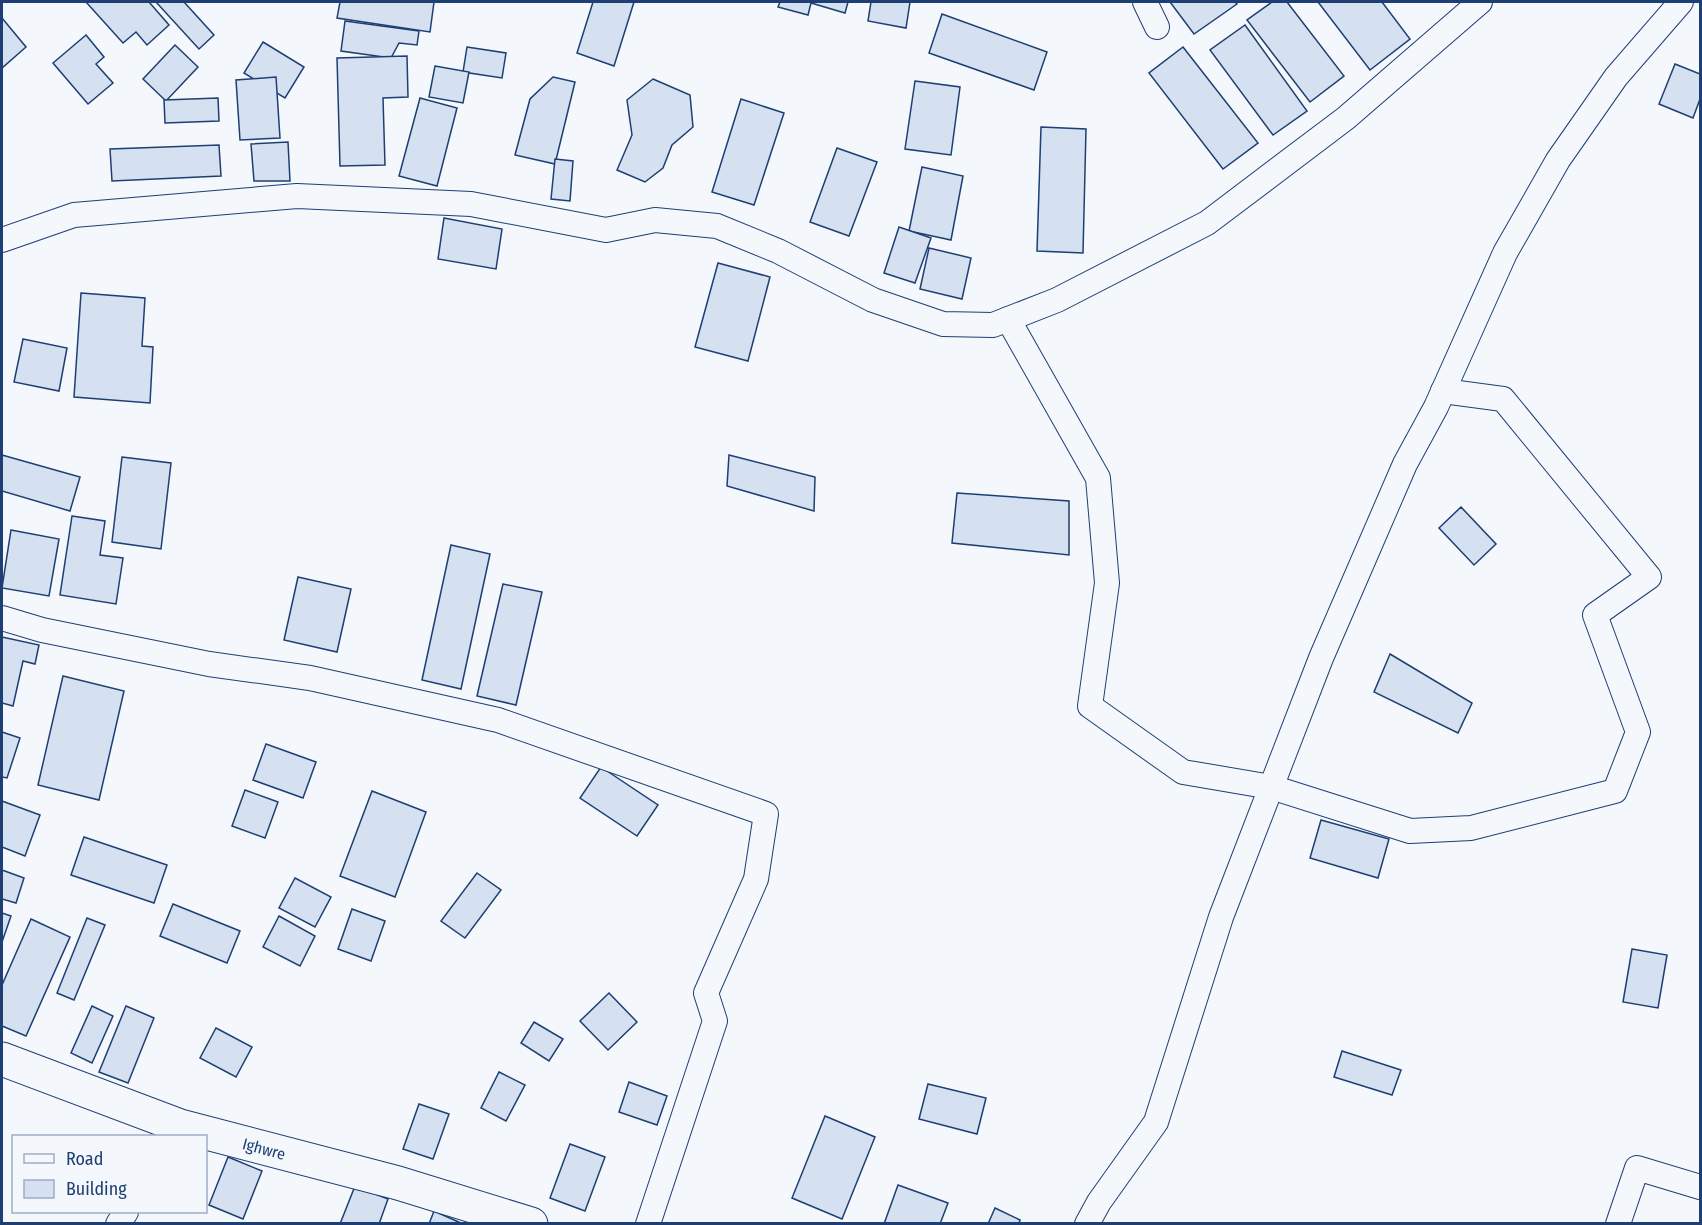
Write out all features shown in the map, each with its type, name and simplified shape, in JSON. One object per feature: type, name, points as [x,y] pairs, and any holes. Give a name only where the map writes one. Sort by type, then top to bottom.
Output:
[{"type":"street","points":[[1145,2],[1157,27]]},
{"type":"street","points":[[2,240],[32,227],[74,216],[297,196],[471,204],[606,230],[655,220],[717,226],[777,251],[873,300],[943,324],[993,324],[1057,300],[1207,223],[1346,118],[1480,2]]},
{"type":"street","points":[[1087,1224],[1099,1202],[1156,1122],[1221,917],[1350,587],[1383,518],[1404,464],[1443,392],[1505,253],[1557,160],[1616,77],[1681,2]]},
{"type":"street","points":[[1008,319],[1098,478],[1107,583],[1090,706],[1183,772],[1271,787],[1410,831],[1471,828],[1614,791],[1638,732],[1595,615],[1649,577],[1503,399],[1443,392]]},
{"type":"street","points":[[2,618],[42,630],[209,664],[310,678],[498,720],[766,814],[756,879],[706,993],[715,1021],[648,1224]]},
{"type":"street","name":"Ighwre","points":[[2,1059],[177,1131],[194,1135]]},
{"type":"street","name":"Ighwre","points":[[207,1138],[398,1183],[531,1224]]},
{"type":"street","points":[[1618,1224],[1637,1168],[1701,1187]]},
{"type":"building","points":[[86,2],[149,2],[169,25],[147,45],[136,32],[123,43]]},
{"type":"building","points":[[156,2],[184,2],[214,35],[199,49]]},
{"type":"building","points":[[340,2],[434,2],[430,32],[337,18]]},
{"type":"building","points":[[593,2],[634,2],[614,66],[577,53]]},
{"type":"building","points":[[780,2],[848,2],[845,13],[811,3],[808,15],[778,7]]},
{"type":"building","points":[[871,2],[910,2],[906,28],[868,21]]},
{"type":"building","points":[[1170,2],[1235,2],[1237,4],[1194,34]]},
{"type":"building","points":[[1272,2],[1287,2],[1344,76],[1310,102],[1247,20]]},
{"type":"building","points":[[1318,2],[1382,2],[1410,39],[1370,70]]},
{"type":"building","points":[[942,14],[1047,52],[1034,90],[929,53]]},
{"type":"building","points":[[2,18],[26,47],[2,68]]},
{"type":"building","points":[[345,21],[419,31],[417,45],[399,43],[391,58],[341,51]]},
{"type":"building","points":[[1245,25],[1307,111],[1273,135],[1210,50]]},
{"type":"building","points":[[86,35],[104,57],[96,64],[113,83],[88,104],[53,63]]},
{"type":"building","points":[[263,42],[304,67],[285,98],[244,73]]},
{"type":"building","points":[[175,45],[198,67],[166,101],[143,79]]},
{"type":"building","points":[[467,47],[506,53],[502,78],[463,72]]},
{"type":"building","points":[[1183,47],[1258,143],[1223,169],[1149,73]]},
{"type":"building","points":[[407,56],[408,97],[383,98],[385,165],[340,166],[337,58]]},
{"type":"building","points":[[1675,64],[1700,74],[1700,99],[1693,118],[1659,104]]},
{"type":"building","points":[[435,66],[469,72],[463,103],[429,97]]},
{"type":"building","points":[[276,77],[280,138],[240,140],[236,80]]},
{"type":"building","points":[[553,77],[575,82],[555,164],[515,155],[530,99]]},
{"type":"building","points":[[653,79],[690,95],[693,127],[672,145],[663,168],[645,182],[617,170],[632,135],[627,100]]},
{"type":"building","points":[[915,81],[960,87],[951,155],[905,149]]},
{"type":"building","points":[[218,98],[219,121],[165,123],[164,100]]},
{"type":"building","points":[[420,98],[457,108],[437,186],[399,176]]},
{"type":"building","points":[[741,99],[784,113],[754,205],[712,192]]},
{"type":"building","points":[[1041,127],[1086,129],[1083,253],[1037,251]]},
{"type":"building","points":[[288,142],[290,181],[254,181],[251,144]]},
{"type":"building","points":[[219,145],[221,176],[112,181],[110,149]]},
{"type":"building","points":[[837,148],[877,162],[849,236],[810,222]]},
{"type":"building","points":[[555,159],[573,161],[570,201],[551,199]]},
{"type":"building","points":[[922,167],[963,176],[951,240],[909,231]]},
{"type":"building","points":[[444,218],[502,229],[496,269],[438,259]]},
{"type":"building","points":[[899,227],[931,238],[915,283],[884,273]]},
{"type":"building","points":[[929,248],[971,258],[962,299],[920,289]]},
{"type":"building","points":[[718,263],[770,277],[748,361],[695,347]]},
{"type":"building","points":[[81,293],[145,298],[142,346],[153,347],[150,403],[74,397]]},
{"type":"building","points":[[23,339],[67,348],[59,391],[14,382]]},
{"type":"building","points":[[2,455],[80,477],[70,511],[2,491]]},
{"type":"building","points":[[729,455],[815,477],[814,511],[727,486]]},
{"type":"building","points":[[122,457],[171,463],[161,549],[112,542]]},
{"type":"building","points":[[957,493],[1069,501],[1069,555],[952,543]]},
{"type":"building","points":[[1461,507],[1496,544],[1474,565],[1439,528]]},
{"type":"building","points":[[72,516],[105,521],[100,555],[123,558],[116,604],[60,595]]},
{"type":"building","points":[[11,530],[59,539],[49,596],[2,588]]},
{"type":"building","points":[[451,545],[490,554],[461,689],[422,680]]},
{"type":"building","points":[[298,577],[351,589],[337,652],[284,640]]},
{"type":"building","points":[[503,584],[542,592],[516,705],[477,696]]},
{"type":"building","points":[[2,637],[39,645],[35,664],[23,661],[13,706],[2,703]]},
{"type":"building","points":[[1390,654],[1472,703],[1458,733],[1374,692]]},
{"type":"building","points":[[63,676],[124,691],[99,800],[38,785]]},
{"type":"building","points":[[2,732],[20,738],[7,778],[2,777]]},
{"type":"building","points":[[266,744],[316,762],[303,798],[253,780]]},
{"type":"building","points":[[601,767],[658,805],[637,836],[580,798]]},
{"type":"building","points":[[245,790],[278,802],[265,838],[232,826]]},
{"type":"building","points":[[372,791],[426,812],[395,897],[340,876]]},
{"type":"building","points":[[2,801],[40,815],[25,856],[2,847]]},
{"type":"building","points":[[1321,820],[1389,839],[1378,878],[1310,858]]},
{"type":"building","points":[[84,837],[167,865],[154,903],[71,875]]},
{"type":"building","points":[[2,870],[24,878],[16,903],[2,899]]},
{"type":"building","points":[[477,873],[501,890],[465,938],[441,921]]},
{"type":"building","points":[[295,878],[331,897],[315,927],[279,908]]},
{"type":"building","points":[[173,904],[240,931],[227,963],[160,936]]},
{"type":"building","points":[[352,909],[385,921],[371,961],[338,949]]},
{"type":"building","points":[[2,913],[11,916],[2,942]]},
{"type":"building","points":[[279,916],[315,936],[300,966],[263,947]]},
{"type":"building","points":[[87,918],[105,925],[74,1000],[57,993]]},
{"type":"building","points":[[31,919],[70,937],[26,1036],[2,1026],[2,985]]},
{"type":"building","points":[[1632,949],[1667,955],[1658,1008],[1623,1002]]},
{"type":"building","points":[[609,993],[637,1022],[608,1050],[580,1021]]},
{"type":"building","points":[[92,1006],[113,1016],[92,1063],[71,1053]]},
{"type":"building","points":[[126,1006],[154,1018],[128,1083],[99,1072]]},
{"type":"building","points":[[534,1022],[563,1039],[549,1061],[521,1043]]},
{"type":"building","points":[[216,1028],[252,1047],[236,1077],[200,1058]]},
{"type":"building","points":[[1342,1051],[1401,1070],[1392,1095],[1334,1077]]},
{"type":"building","points":[[499,1072],[525,1085],[506,1121],[481,1108]]},
{"type":"building","points":[[629,1082],[667,1096],[657,1125],[619,1112]]},
{"type":"building","points":[[928,1084],[986,1098],[977,1134],[919,1119]]},
{"type":"building","points":[[419,1104],[449,1114],[433,1159],[403,1149]]},
{"type":"building","points":[[825,1116],[875,1137],[842,1219],[792,1198]]},
{"type":"building","points":[[570,1144],[605,1157],[585,1211],[550,1198]]},
{"type":"building","points":[[228,1157],[262,1171],[243,1219],[209,1205]]},
{"type":"building","points":[[898,1185],[948,1203],[940,1224],[884,1224]]},
{"type":"building","points":[[355,1186],[388,1199],[379,1224],[340,1224]]},
{"type":"building","points":[[995,1208],[1020,1220],[1019,1224],[988,1224]]},
{"type":"building","points":[[434,1211],[463,1224],[429,1224]]}]
